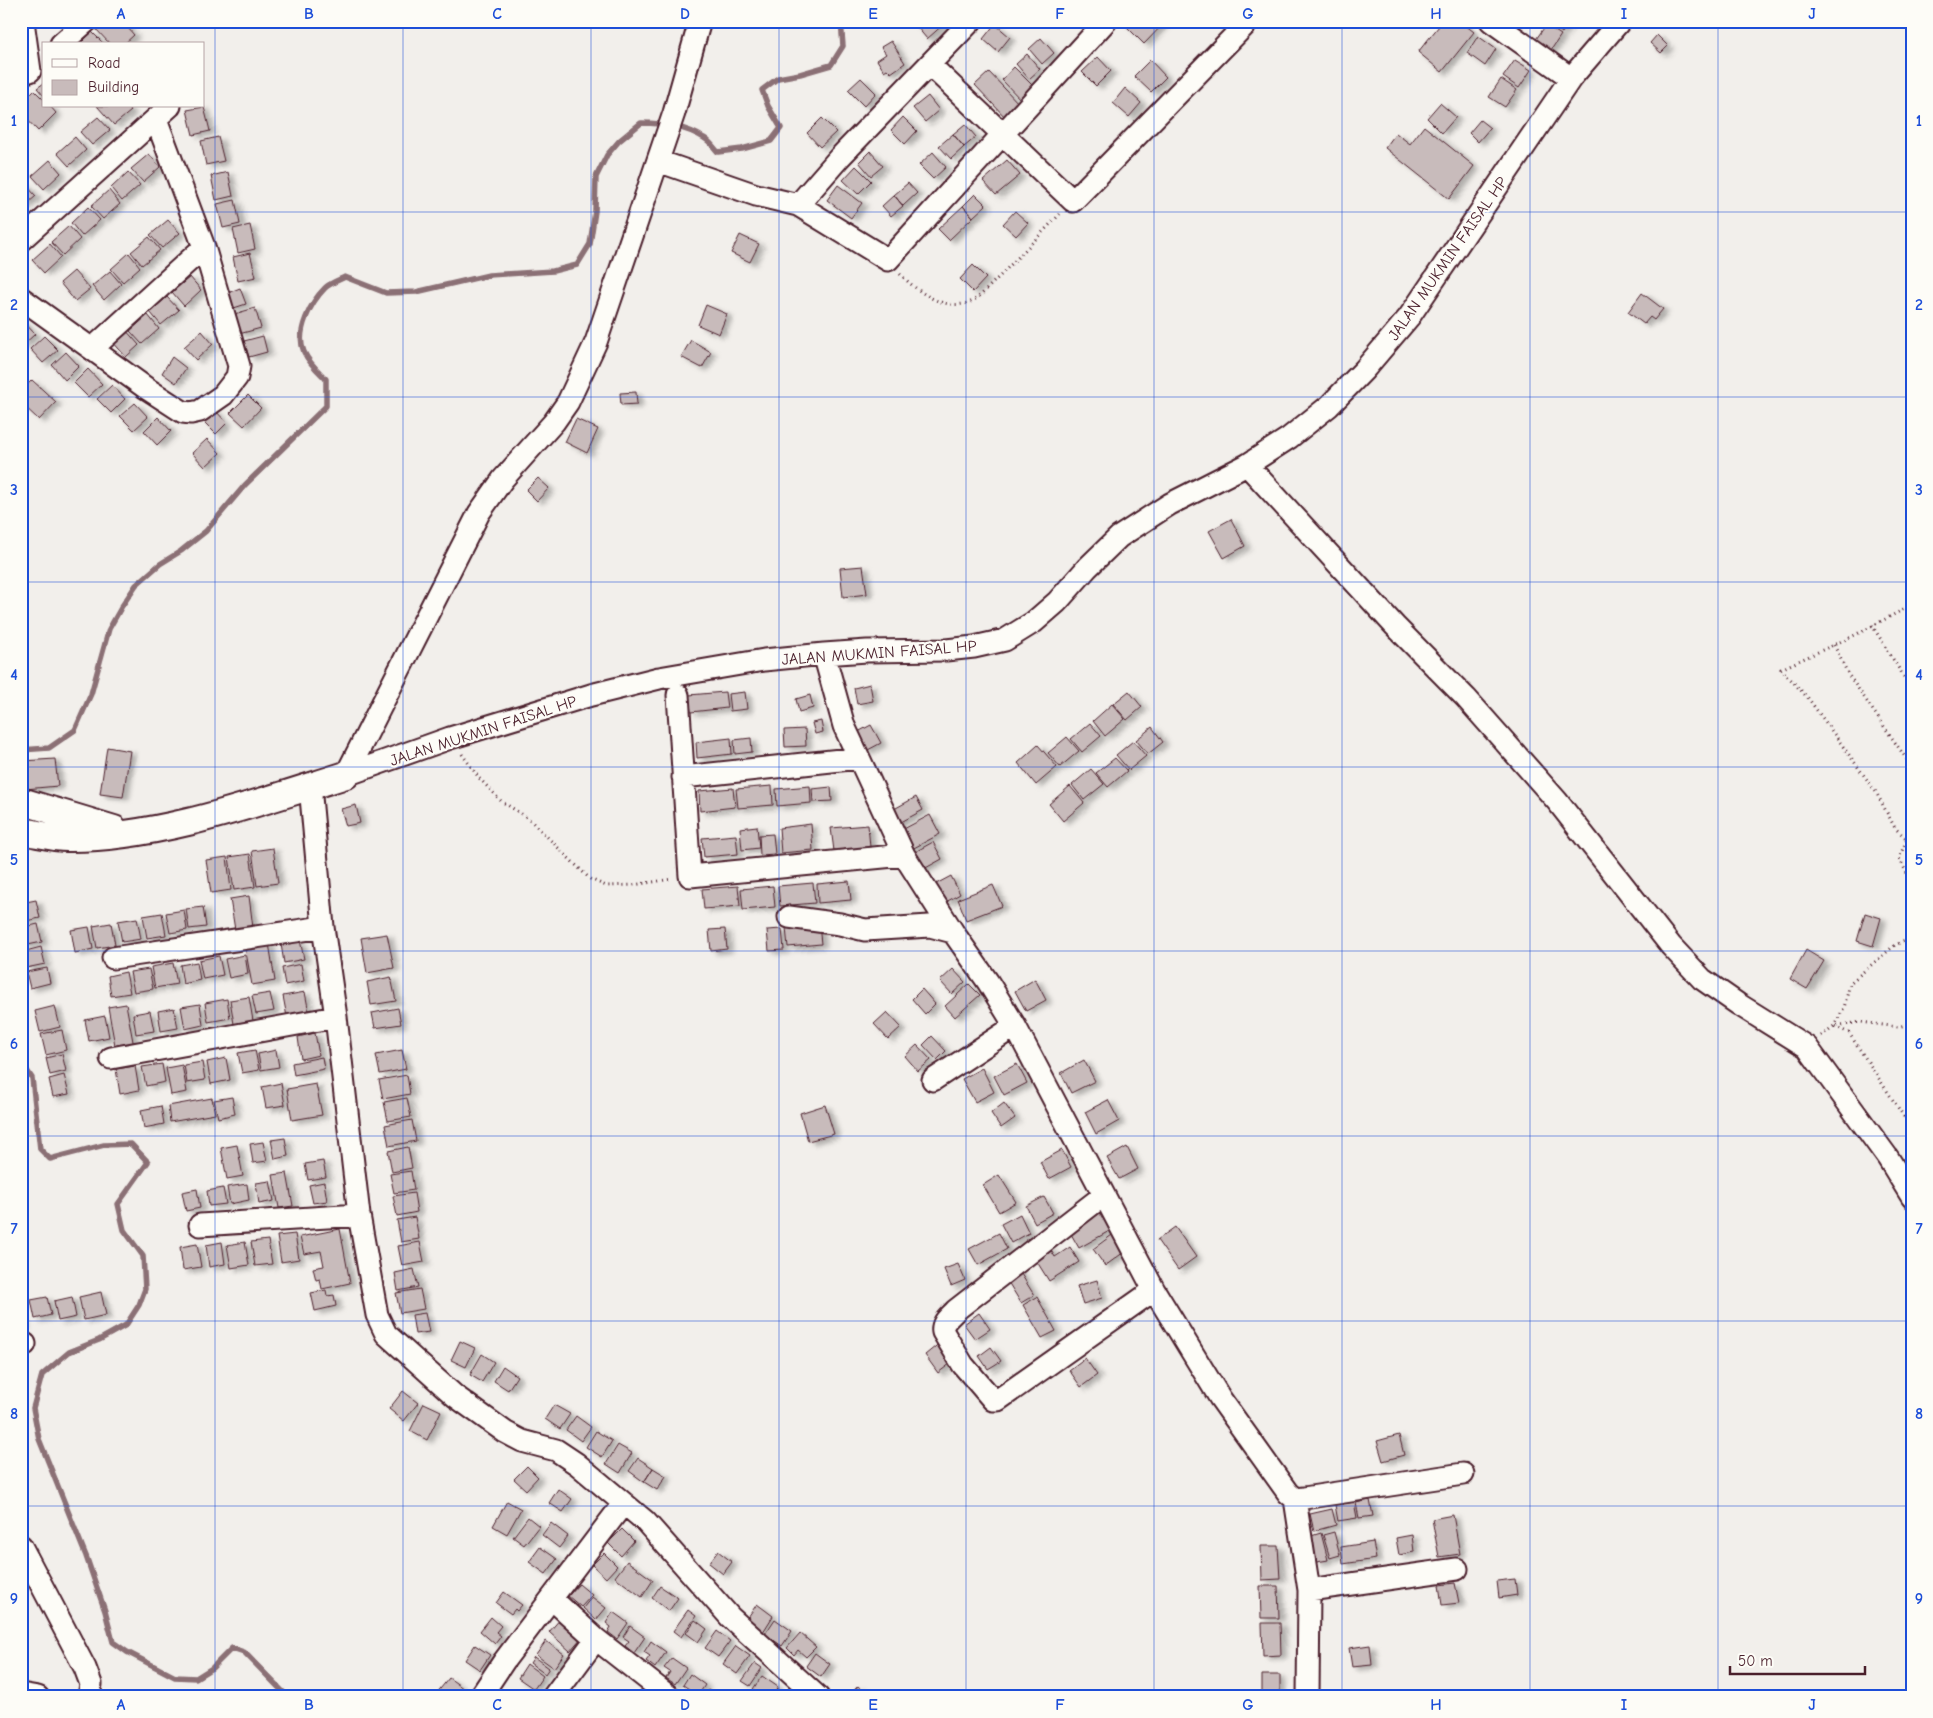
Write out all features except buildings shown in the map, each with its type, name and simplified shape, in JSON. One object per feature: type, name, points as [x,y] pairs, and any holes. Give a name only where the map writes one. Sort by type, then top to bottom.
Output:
[{"type":"street","points":[[22,21],[32,70]]},
{"type":"street","points":[[63,42],[86,21]]},
{"type":"street","points":[[346,775],[479,513],[503,479],[554,422],[568,402],[596,342],[666,140],[700,21]]},
{"type":"street","points":[[798,206],[839,158],[971,21]]},
{"type":"street","points":[[658,161],[756,195],[798,206],[888,260],[1106,21]]},
{"type":"street","points":[[930,65],[1073,201],[1178,96],[1247,21]]},
{"type":"street","points":[[1491,21],[1571,78]]},
{"type":"street","name":"JALAN MUKMIN FAISAL HP","points":[[21,831],[65,838],[130,834],[211,816],[346,775],[450,738],[591,695],[659,678],[764,660],[867,651],[946,650],[974,647],[1005,640],[1034,622],[1057,602],[1087,568],[1119,537],[1170,504],[1247,465],[1289,438],[1330,406],[1364,370],[1409,317],[1571,78],[1620,21]]},
{"type":"street","points":[[21,240],[163,112],[239,366],[237,377],[223,395],[200,411],[183,412],[146,388],[21,298]]},
{"type":"street","points":[[92,349],[204,247]]},
{"type":"street","points":[[1247,465],[1369,598],[1479,713],[1557,801],[1671,946],[1702,979],[1807,1047],[1888,1158],[1912,1197]]},
{"type":"street","points":[[824,654],[844,726],[904,855],[1015,1026],[1154,1290],[1220,1398],[1288,1494],[1295,1499],[1463,1474]]},
{"type":"street","points":[[678,695],[690,876],[904,855]]},
{"type":"street","points":[[683,776],[858,758]]},
{"type":"street","points":[[310,786],[323,927],[336,1017],[359,1215],[377,1315],[386,1334],[455,1396],[522,1441],[556,1450],[577,1464],[645,1521],[730,1617],[818,1697]]},
{"type":"street","name":"JALAN MUKMIN FAISAL HP","points":[[24,802],[130,834]]},
{"type":"street","points":[[789,918],[840,924],[865,930],[930,926],[953,932]]},
{"type":"street","points":[[113,958],[323,927]]},
{"type":"street","points":[[111,1058],[336,1017]]},
{"type":"street","points":[[933,1080],[1015,1026]]},
{"type":"street","points":[[1104,1196],[956,1310],[944,1323],[943,1332],[963,1365],[993,1400],[998,1400],[1154,1290]]},
{"type":"street","points":[[200,1225],[359,1215]]},
{"type":"street","points":[[1295,1499],[1309,1590],[1308,1697]]},
{"type":"street","points":[[480,1697],[504,1661],[623,1504]]},
{"type":"street","points":[[21,1546],[84,1668],[91,1684],[89,1697]]},
{"type":"street","points":[[1309,1590],[1457,1569]]},
{"type":"street","points":[[552,1598],[596,1639],[670,1697]]},
{"type":"street","points":[[553,1697],[596,1639]]},
{"type":"street","points":[[21,1694],[38,1697]]},
{"type":"path","points":[[888,260],[912,287],[933,299],[952,304],[971,302],[990,286],[1073,201]]},
{"type":"path","points":[[1907,839],[1895,828],[1876,792],[1808,698],[1781,669],[1834,645],[1912,605]]},
{"type":"path","points":[[1872,625],[1912,690]]},
{"type":"path","points":[[1834,645],[1853,682],[1912,767]]},
{"type":"path","points":[[450,738],[479,778],[501,801],[528,818],[590,879],[606,886],[633,885],[690,876]]},
{"type":"path","points":[[1912,830],[1899,858],[1912,884]]},
{"type":"path","points":[[1807,1047],[1834,1026],[1844,1008],[1850,983],[1895,945],[1912,938]]},
{"type":"path","points":[[1834,1026],[1860,1022],[1898,1027],[1912,1023]]},
{"type":"path","points":[[1834,1026],[1849,1033],[1912,1129]]},
{"type":"path","points":[[1904,1117],[1912,1116]]},
{"type":"waterway","points":[[21,750],[49,748],[75,730],[91,694],[109,629],[136,585],[160,564],[181,551],[206,531],[245,485],[326,406],[326,379],[306,356],[302,344],[303,327],[306,318],[325,288],[345,277],[386,293],[416,292],[489,275],[553,271],[577,265],[590,244],[595,211],[596,177],[607,155],[619,141],[641,123],[682,128],[706,139],[718,152],[742,149],[771,141],[781,128],[768,106],[762,90],[778,78],[831,65],[843,46],[841,21]]},
{"type":"waterway","points":[[21,1038],[26,1069],[32,1078],[40,1149],[50,1159],[104,1145],[131,1144],[148,1162],[118,1204],[124,1230],[143,1256],[145,1289],[139,1305],[126,1325],[99,1340],[69,1352],[42,1375],[33,1408],[39,1439],[86,1556],[105,1611],[113,1642],[127,1652],[175,1677],[196,1678],[212,1668],[232,1648],[244,1652],[288,1697]]}]
